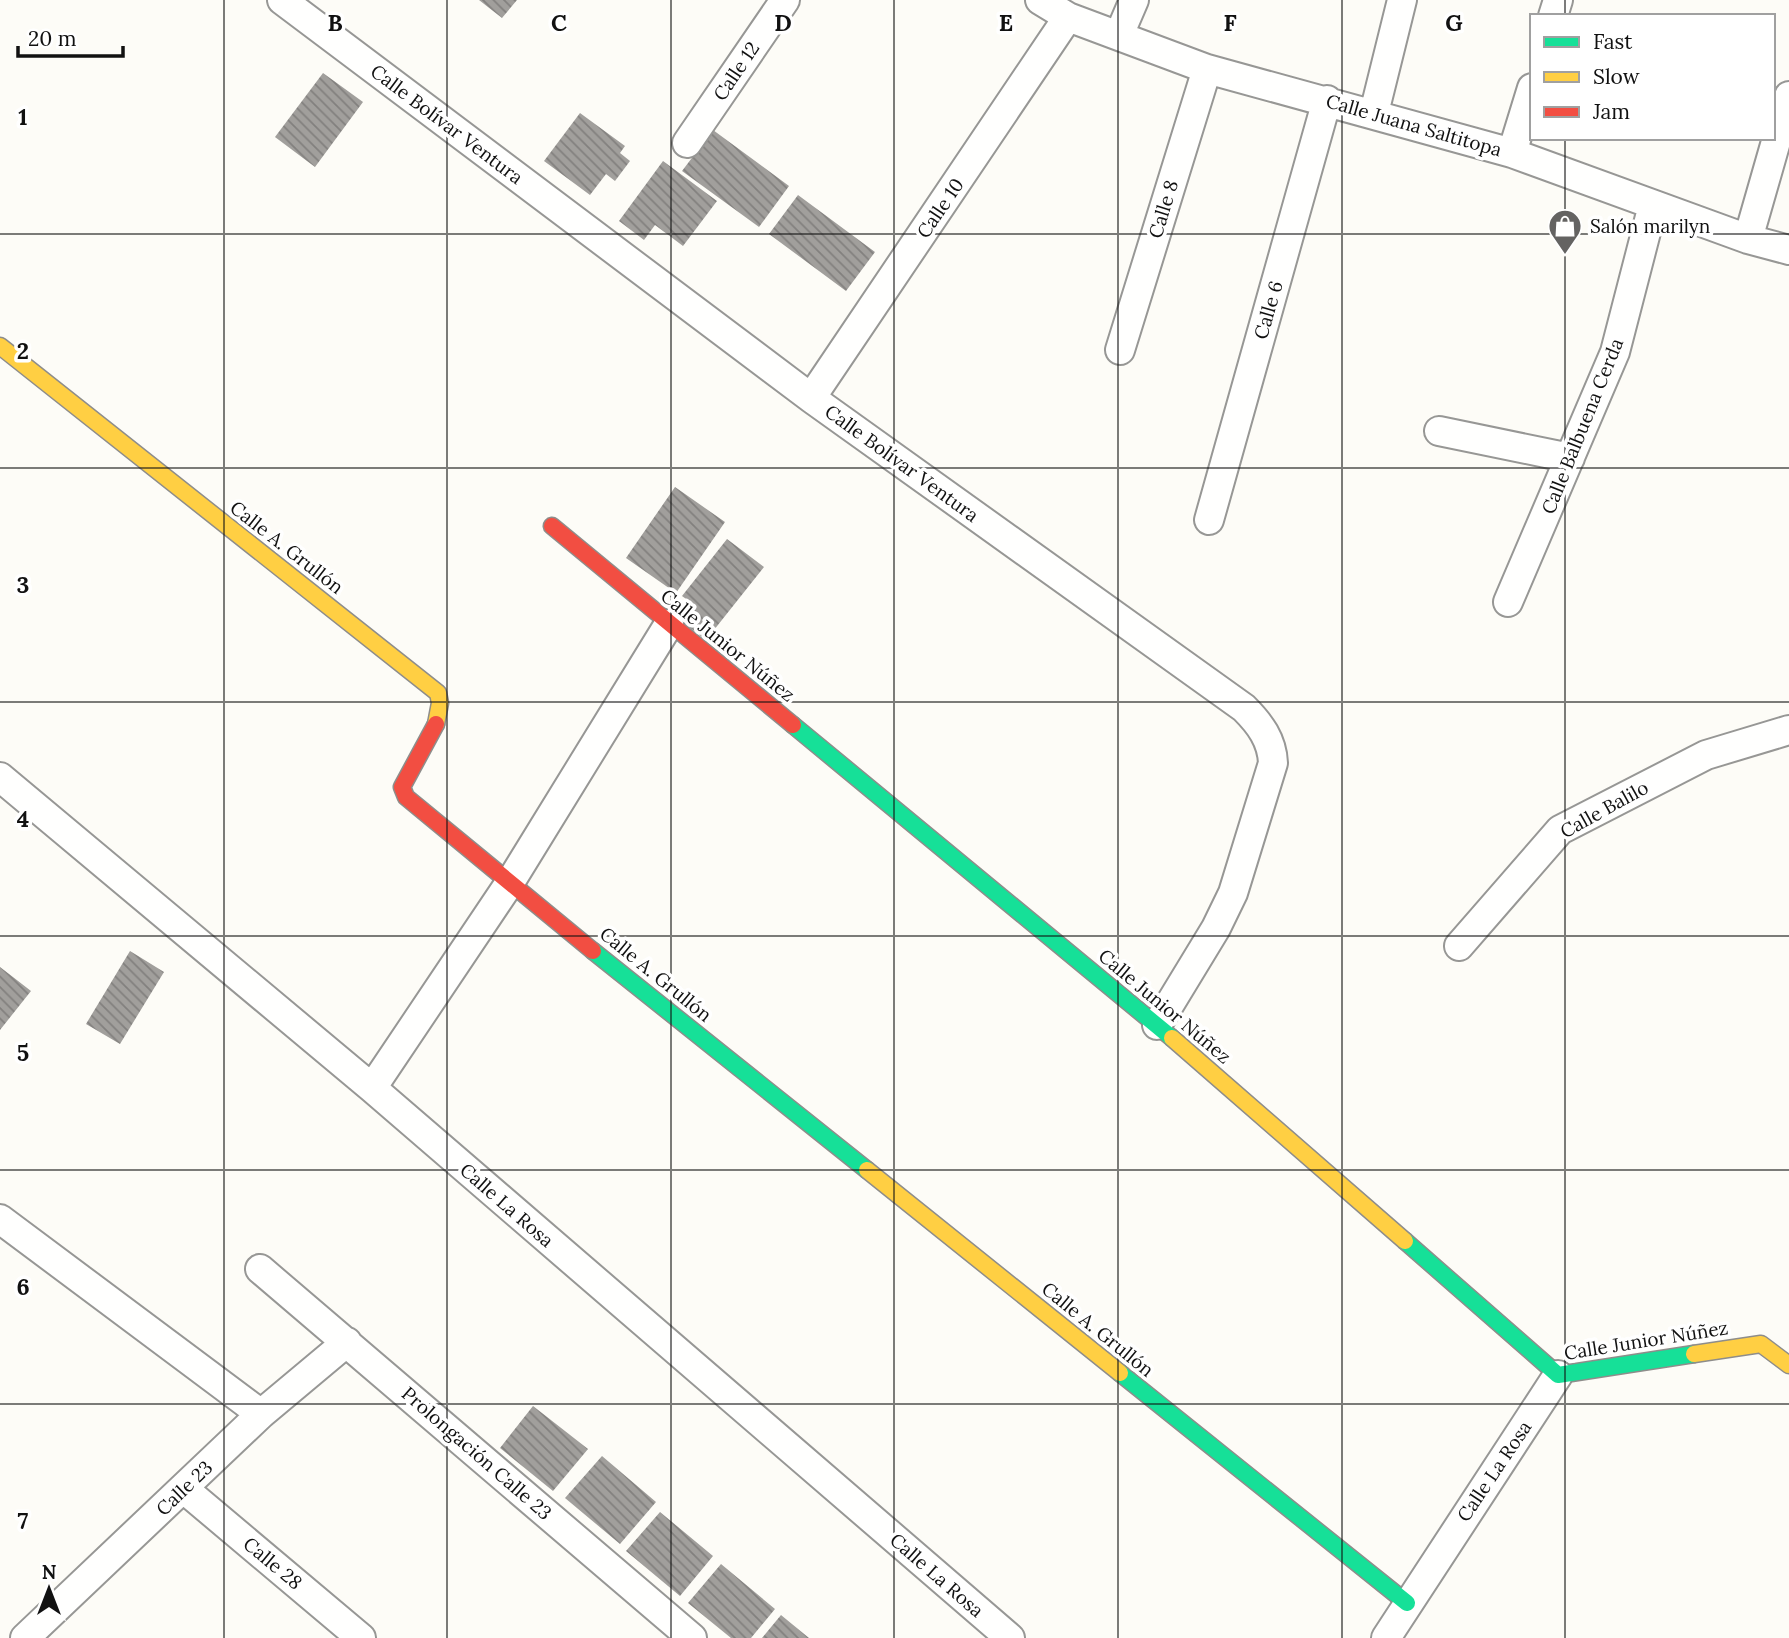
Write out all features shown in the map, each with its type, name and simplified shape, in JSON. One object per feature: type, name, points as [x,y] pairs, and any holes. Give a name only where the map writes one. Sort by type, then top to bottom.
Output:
[{"type":"street","name":"Calle Bolívar Ventura","points":[[282,0],[811,398],[1244,708],[1266,735],[1273,749],[1273,763],[1233,893],[1216,928],[1157,1025]]},
{"type":"street","name":"Calle 12","points":[[687,143],[785,0]]},
{"type":"street","name":"Calle Juana Saltitopa","points":[[1040,0],[1068,17],[1207,69],[1513,153],[1748,239],[1789,250]]},
{"type":"street","points":[[1119,35],[1134,0]]},
{"type":"street","points":[[1374,113],[1402,0]]},
{"type":"street","name":"Calle 10","points":[[811,398],[1068,17]]},
{"type":"street","name":"Calle 8","points":[[1120,350],[1207,69]]},
{"type":"street","points":[[1513,153],[1530,96]]},
{"type":"street","points":[[1748,239],[1789,96]]},
{"type":"street","name":"Calle 6","points":[[1209,520],[1327,100]]},
{"type":"street","name":"Calle Balbuena Cerda","points":[[1508,602],[1615,352],[1653,205]]},
{"type":"street","name":"Calle A. Grullón","points":[[0,346],[438,693],[442,705],[438,719],[402,787],[406,797],[509,884],[1407,1603]]},
{"type":"street","points":[[1439,431],[1570,458]]},
{"type":"street","name":"Calle Junior Núñez","points":[[552,526],[1157,1025],[1558,1375],[1761,1344],[1789,1365]]},
{"type":"street","points":[[372,1088],[509,884],[669,624]]},
{"type":"street","name":"Calle Balilo","points":[[1459,946],[1560,830],[1706,755],[1789,730]]},
{"type":"street","name":"Calle La Rosa","points":[[0,777],[372,1088],[1010,1638]]},
{"type":"street","points":[[0,1219],[261,1414]]},
{"type":"street","name":"Prolongación Calle 23","points":[[260,1269],[692,1638]]},
{"type":"street","name":"Calle 23","points":[[25,1638],[261,1414],[347,1342]]},
{"type":"street","name":"Calle La Rosa","points":[[1386,1638],[1558,1375]]},
{"type":"street","name":"Calle 28","points":[[184,1489],[361,1638]]},
{"type":"building","points":[[479,0],[517,0],[502,18]]},
{"type":"building","points":[[323,73],[363,102],[315,167],[275,137]]},
{"type":"building","points":[[580,113],[625,146],[620,153],[630,161],[615,181],[606,174],[590,195],[544,161]]},
{"type":"building","points":[[713,130],[789,186],[759,227],[682,171]]},
{"type":"building","points":[[663,161],[717,201],[683,246],[655,225],[644,240],[619,221]]},
{"type":"building","points":[[798,195],[875,252],[846,291],[769,234]]},
{"type":"building","points":[[675,487],[725,522],[676,593],[626,558]]},
{"type":"building","points":[[727,539],[764,567],[706,640],[680,620],[693,604],[682,596]]},
{"type":"building","points":[[130,951],[164,972],[120,1044],[86,1024]]},
{"type":"building","points":[[0,967],[31,991],[0,1030]]},
{"type":"building","points":[[533,1406],[588,1449],[553,1491],[500,1448]]},
{"type":"building","points":[[602,1456],[656,1502],[620,1544],[565,1498]]},
{"type":"building","points":[[660,1512],[713,1556],[680,1596],[626,1551]]},
{"type":"building","points":[[721,1564],[775,1609],[751,1638],[731,1638],[688,1603]]},
{"type":"building","points":[[781,1615],[809,1638],[762,1638]]},
{"type":"traffic: fast","points":[[793,725],[1172,1038]]},
{"type":"traffic: fast","points":[[593,951],[867,1170]]},
{"type":"traffic: fast","points":[[1405,1241],[1558,1375],[1694,1354]]},
{"type":"traffic: fast","points":[[1120,1373],[1407,1603]]},
{"type":"traffic: slow","points":[[0,346],[438,693],[440,703],[436,724]]},
{"type":"traffic: slow","points":[[1172,1038],[1405,1241]]},
{"type":"traffic: slow","points":[[867,1170],[1120,1373]]},
{"type":"traffic: slow","points":[[1694,1354],[1761,1344],[1789,1365]]},
{"type":"traffic: jam","points":[[552,526],[793,725]]},
{"type":"traffic: jam","points":[[436,724],[402,787],[406,797],[593,951]]},
{"type":"place","name":"Salón marilyn","points":[[1565,256]]}]
